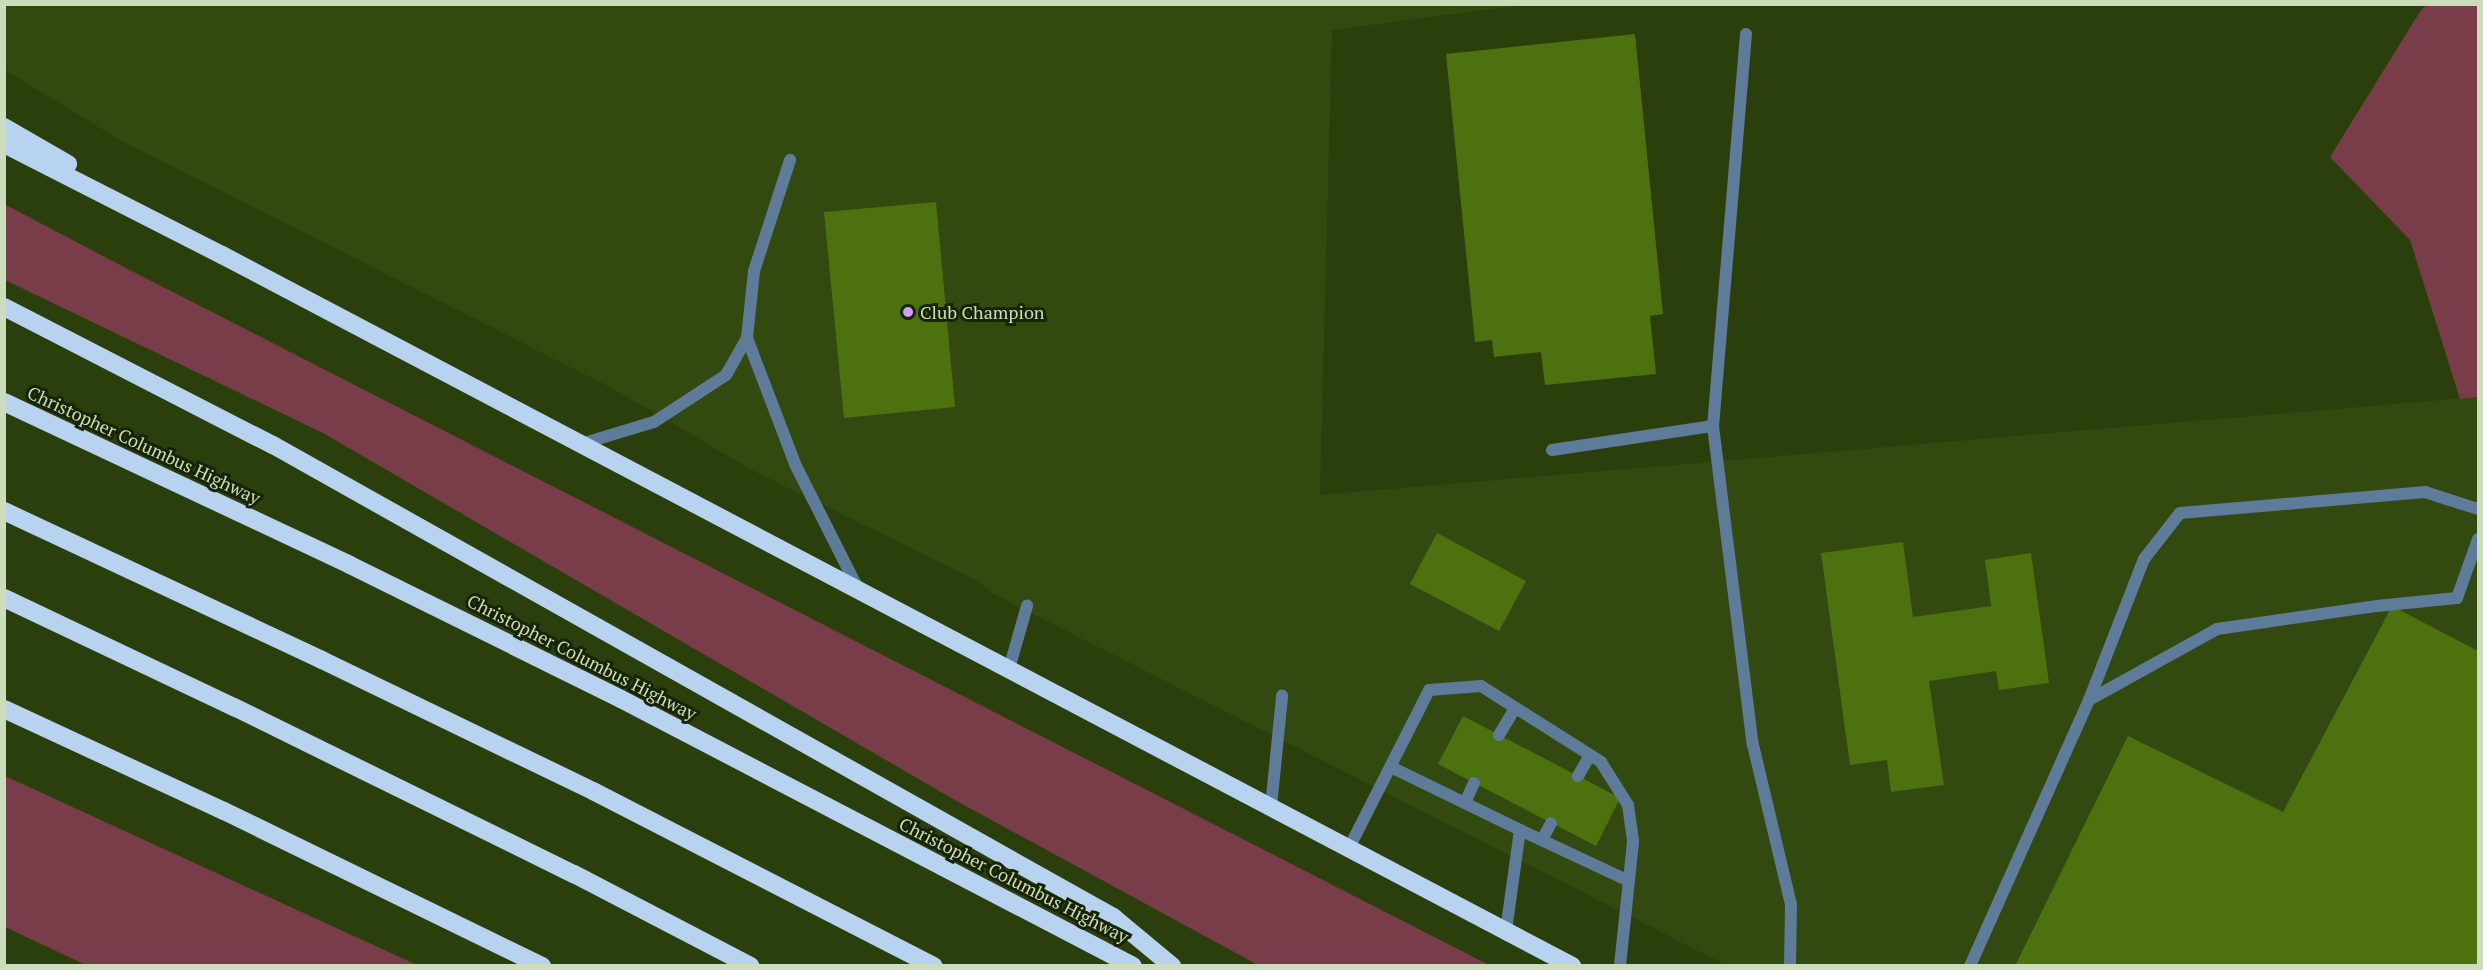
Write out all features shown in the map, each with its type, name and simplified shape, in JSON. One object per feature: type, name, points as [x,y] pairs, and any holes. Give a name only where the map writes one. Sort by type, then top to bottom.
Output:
[{"type":"highway","points":[[4,127],[222,255]]},
{"type":"highway","points":[[4,144],[222,255],[1572,966]]},
{"type":"highway","points":[[4,307],[273,445],[1103,911],[1172,966]]},
{"type":"highway","name":"Christopher Columbus Highway","points":[[4,402],[350,565],[621,699],[1133,966]]},
{"type":"highway","points":[[4,512],[322,660],[561,776],[934,966]]},
{"type":"highway","points":[[4,598],[510,843],[751,966]]},
{"type":"highway","points":[[4,709],[235,816],[542,966]]},
{"type":"lane","points":[[1746,34],[1713,426],[1753,745],[1791,904],[1790,966]]},
{"type":"lane","points":[[581,444],[654,422],[726,375],[747,338],[754,271],[790,160]]},
{"type":"lane","points":[[747,338],[796,466],[858,589]]},
{"type":"lane","points":[[1552,450],[1713,426]]},
{"type":"lane","points":[[1970,966],[2089,700],[2144,559],[2180,513],[2425,492],[2478,509]]},
{"type":"lane","points":[[2089,700],[2217,628],[2377,606],[2457,598],[2478,539]]},
{"type":"lane","points":[[1010,669],[1027,606]]},
{"type":"lane","points":[[1349,848],[1429,690],[1481,686],[1601,762],[1628,804],[1633,842],[1620,966]]},
{"type":"lane","points":[[1270,807],[1282,696]]},
{"type":"lane","points":[[1499,735],[1515,708]]},
{"type":"lane","points":[[1578,776],[1590,755]]},
{"type":"lane","points":[[1391,767],[1629,881]]},
{"type":"lane","points":[[1465,804],[1474,783]]},
{"type":"lane","points":[[1542,840],[1551,823]]},
{"type":"lane","points":[[1506,931],[1520,830]]},
{"type":"shaded area","points":[[2428,4],[2478,5],[2478,397],[2460,399],[2410,240],[2330,157],[2421,10]]},
{"type":"shaded area","points":[[4,5],[1522,5],[1332,30],[1320,495],[2478,397],[2478,965],[1726,965],[992,593],[978,581],[752,470],[612,388],[120,140],[5,70]]},
{"type":"shaded area","points":[[4,204],[1489,965],[1258,965],[953,799],[323,433],[5,280]]},
{"type":"shaded area","points":[[5,776],[417,965],[86,965],[5,927]]},
{"type":"building","points":[[1635,34],[1663,314],[1650,316],[1656,374],[1545,385],[1541,352],[1494,357],[1492,340],[1475,342],[1446,54]]},
{"type":"building","points":[[936,202],[955,407],[844,418],[824,212]]},
{"type":"building","points":[[1437,533],[1526,581],[1499,631],[1410,584]]},
{"type":"building","points":[[1903,542],[1913,617],[1991,606],[1985,560],[2031,553],[2049,683],[1999,690],[1996,671],[1929,681],[1944,785],[1891,792],[1887,760],[1850,765],[1821,553]]},
{"type":"building","points":[[2392,606],[2478,651],[2478,966],[2015,966],[2128,736],[2283,812]]},
{"type":"building","points":[[1463,716],[1620,798],[1596,846],[1438,764]]},
{"type":"place","name":"Club Champion","points":[[908,312]]}]
